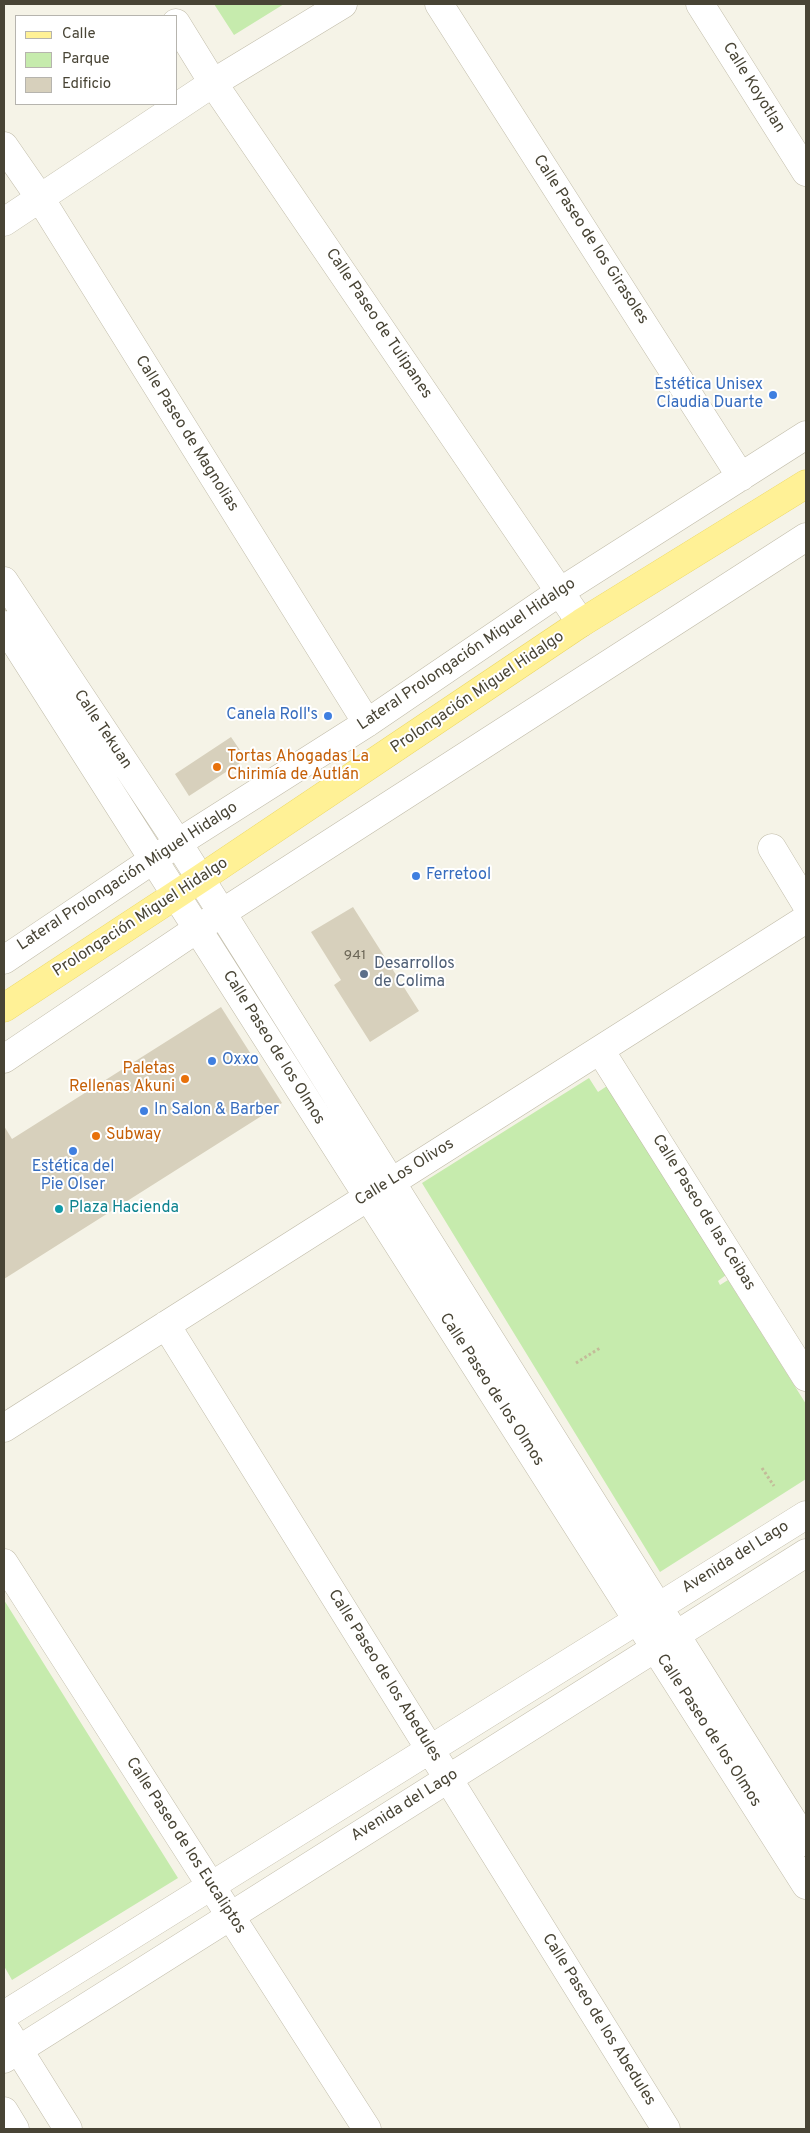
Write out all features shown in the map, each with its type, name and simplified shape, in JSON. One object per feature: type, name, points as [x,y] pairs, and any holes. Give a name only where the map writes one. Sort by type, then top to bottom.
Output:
[{"type":"main road","name":"Prolongación Miguel Hidalgo","points":[[4,1008],[581,623],[806,484]]},
{"type":"street","points":[[164,4],[171,15]]},
{"type":"street","points":[[4,222],[213,83],[343,4]]},
{"type":"street","name":"Calle Paseo de los Girasoles","points":[[439,4],[741,477]]},
{"type":"street","name":"Calle Koyotlan","points":[[700,4],[806,172]]},
{"type":"street","name":"Calle Paseo de Tulipanes","points":[[178,26],[213,83],[581,623]]},
{"type":"street","name":"Calle Paseo de Magnolias","points":[[4,146],[40,198],[367,723]]},
{"type":"street","name":"Lateral Prolongación Miguel Hidalgo","points":[[4,960],[178,843],[367,723],[561,591],[806,435]]},
{"type":"street","points":[[4,1059],[197,929],[806,537]]},
{"type":"street","name":"Calle Tekuan","points":[[4,581],[200,879]]},
{"type":"street","name":"Calle Tekuan","points":[[4,625],[154,859],[175,895]]},
{"type":"street","points":[[772,848],[806,904]]},
{"type":"street","name":"Calle Paseo de los Olmos","points":[[200,879],[391,1182],[648,1614]]},
{"type":"street","name":"Calle Paseo de los Olmos","points":[[175,895],[368,1197],[666,1642],[806,1842]]},
{"type":"street","name":"Calle Los Olivos","points":[[4,1428],[806,919]]},
{"type":"street","name":"Calle Paseo de las Ceibas","points":[[600,1050],[806,1377]]},
{"type":"street","name":"Calle Paseo de los Abedules","points":[[166,1325],[666,2129]]},
{"type":"street","name":"Avenida del Lago","points":[[4,2015],[806,1515]]},
{"type":"street","name":"Avenida del Lago","points":[[11,2054],[806,1553]]},
{"type":"street","name":"Calle Paseo de los Eucaliptos","points":[[4,1563],[366,2129]]},
{"type":"street","name":"Calle Paseo de los Olmos","points":[[666,1642],[806,1885]]},
{"type":"street","points":[[4,2026],[11,2054],[68,2129]]},
{"type":"street","points":[[4,2111],[15,2129]]},
{"type":"path","points":[[576,1363],[600,1348]]},
{"type":"path","points":[[762,1468],[774,1486]]},
{"type":"green space","points":[[214,4],[284,4],[234,35]]},
{"type":"green space","points":[[589,1078],[598,1092],[607,1086],[726,1275],[718,1281],[720,1285],[728,1280],[806,1404],[806,1479],[660,1572],[422,1183]]},
{"type":"green space","points":[[4,1600],[178,1878],[12,1980],[4,1966]]},
{"type":"building","points":[[231,737],[246,759],[189,796],[175,774]]},
{"type":"building","points":[[353,907],[419,1011],[370,1042],[334,985],[341,980],[311,932]]},
{"type":"building","name":"Plaza Hacienda","points":[[221,1007],[282,1103],[4,1279],[4,1126],[12,1139]]},
{"type":"place","name":"Estética Unisex Claudia Duarte","points":[[773,395]]},
{"type":"place","name":"Canela Roll's","points":[[328,716]]},
{"type":"place","name":"Tortas Ahogadas La Chirimía de Autlán","points":[[217,767]]},
{"type":"place","name":"Ferretool","points":[[416,876]]},
{"type":"place","name":"Desarrollos de Colima","points":[[364,974]]},
{"type":"place","name":"Oxxo","points":[[212,1061]]},
{"type":"place","name":"Paletas Rellenas Akuni","points":[[185,1079]]},
{"type":"place","name":"In Salon & Barber","points":[[144,1111]]},
{"type":"place","name":"Subway","points":[[96,1136]]},
{"type":"place","name":"Estética del Pie Olser","points":[[73,1151]]},
{"type":"place","name":"Plaza Hacienda","points":[[59,1209]]}]
